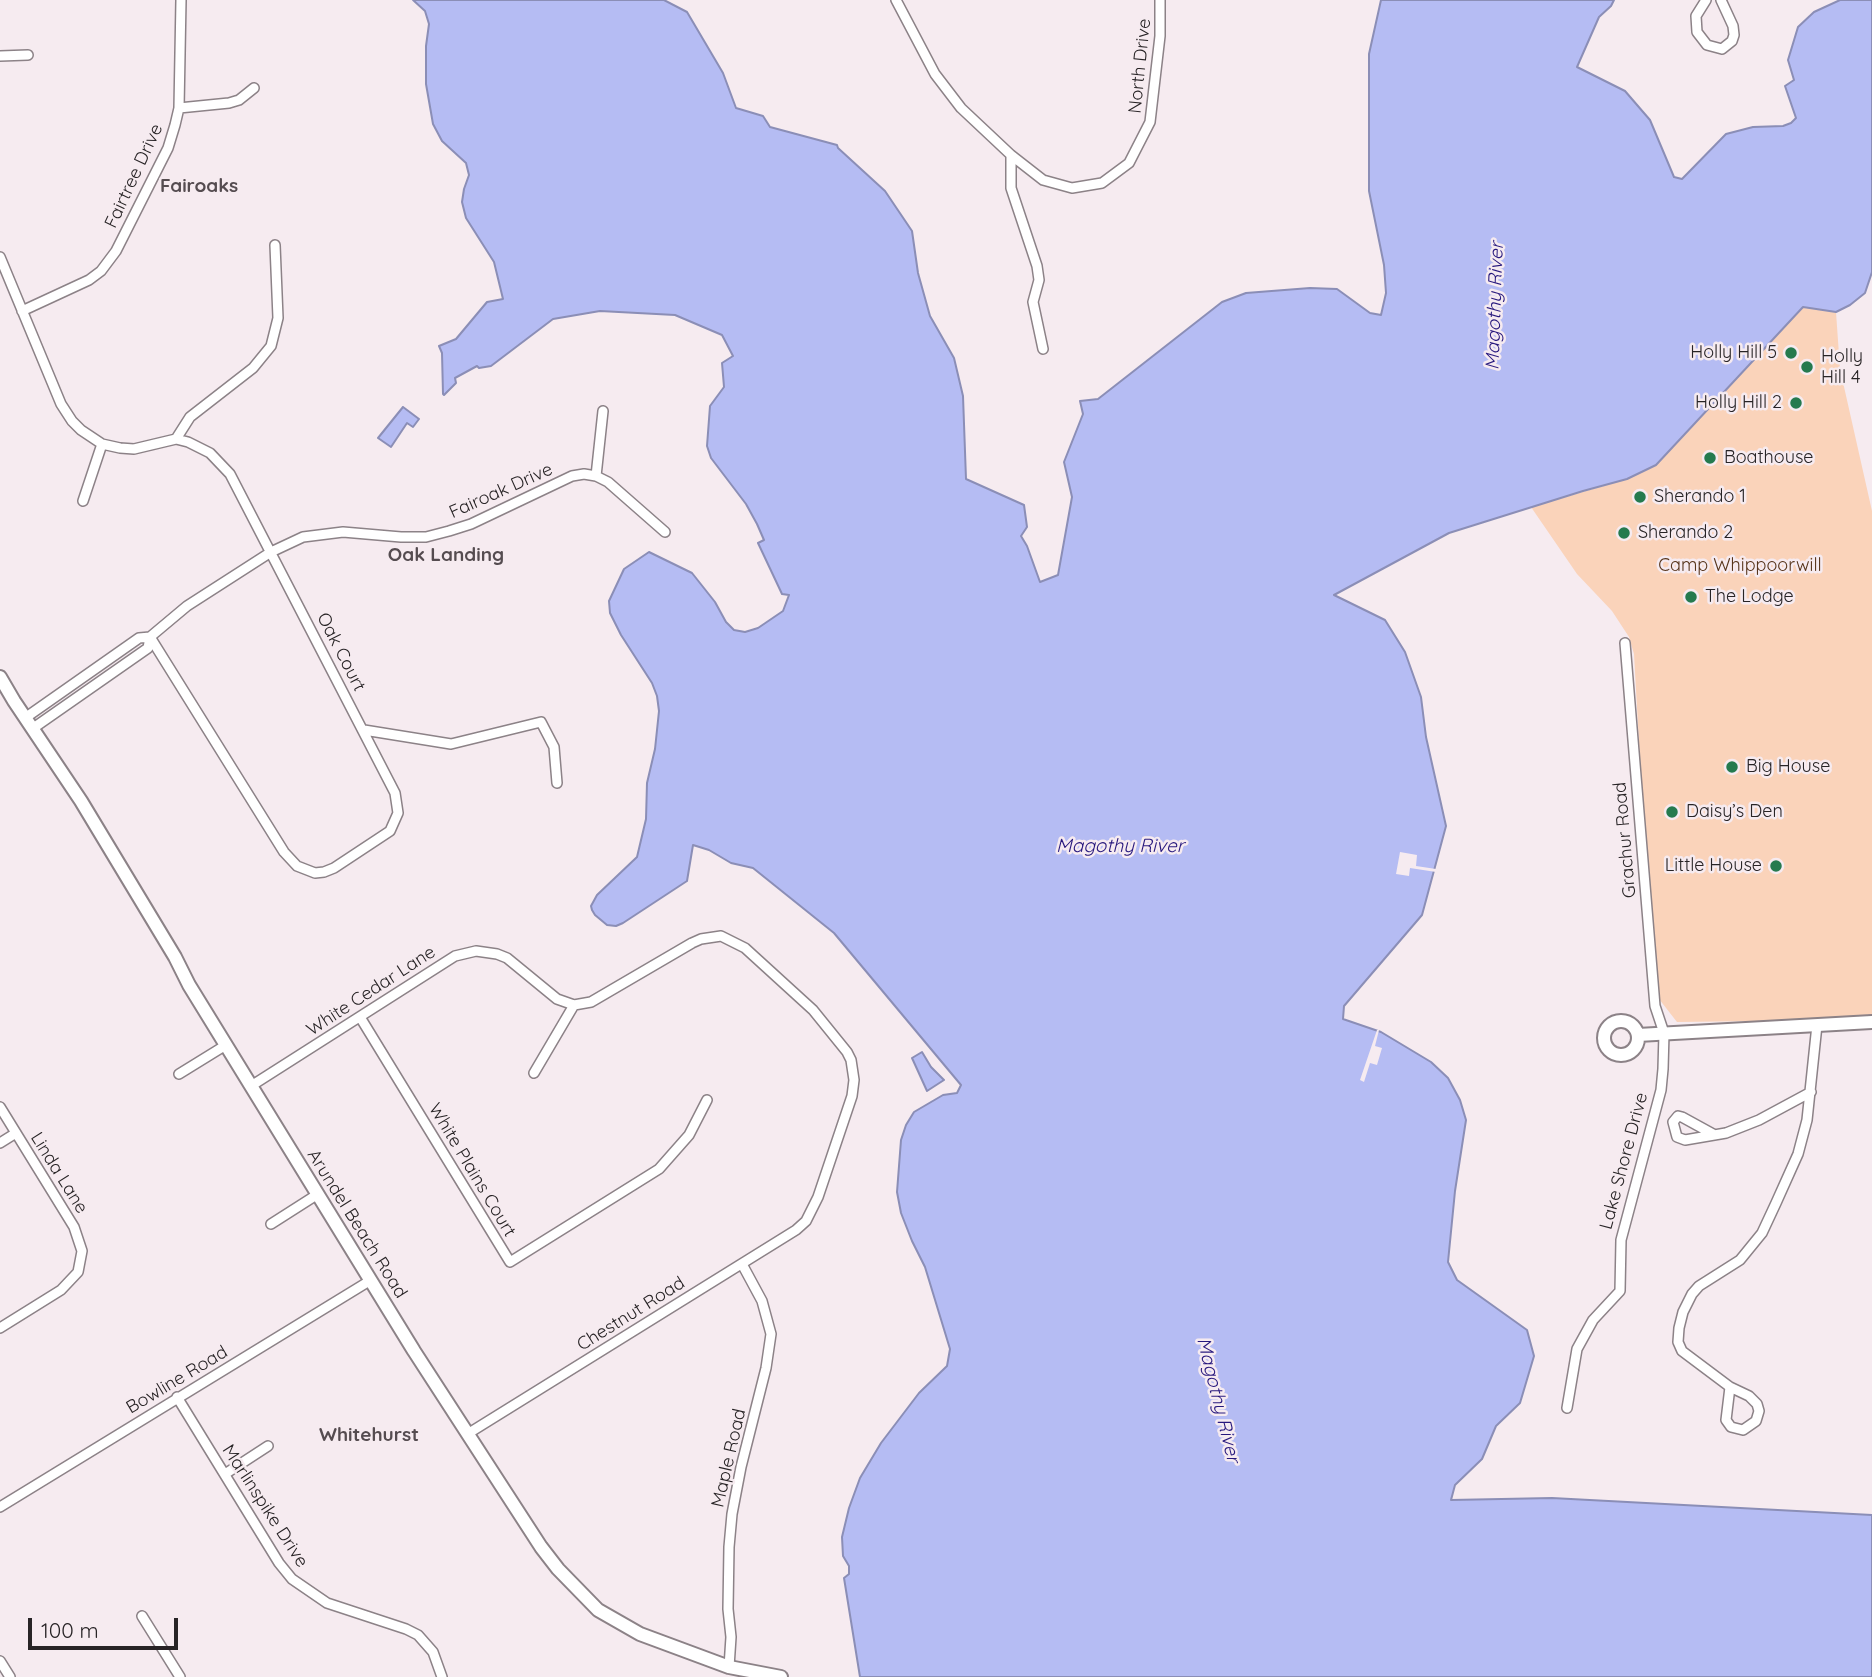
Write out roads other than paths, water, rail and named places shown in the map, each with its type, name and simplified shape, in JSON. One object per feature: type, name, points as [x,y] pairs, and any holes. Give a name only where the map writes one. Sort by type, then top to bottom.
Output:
[{"type":"street","name":"Fairtree Drive","points":[[22,311],[89,280],[109,262],[168,148],[179,108],[181,0]]},
{"type":"street","name":"North Drive","points":[[896,0],[935,74],[961,108],[1011,155],[1043,180],[1072,188],[1102,183],[1129,163],[1150,122],[1160,36],[1160,0]]},
{"type":"street","points":[[1706,0],[1696,16],[1697,32],[1707,45],[1722,49],[1732,41],[1734,35],[1733,26],[1721,0]]},
{"type":"street","points":[[0,56],[29,55]]},
{"type":"street","points":[[179,108],[229,103],[239,100],[254,88]]},
{"type":"street","points":[[1011,155],[1011,188],[1037,267],[1039,280],[1033,302],[1043,349]]},
{"type":"street","points":[[0,257],[61,404],[81,430],[102,444],[120,449],[134,449],[176,439],[190,417],[253,368],[271,346],[278,318],[275,245]]},
{"type":"street","points":[[603,411],[596,476],[608,482],[665,532]]},
{"type":"street","name":"Oak Court","points":[[150,637],[284,852],[297,866],[315,873],[334,868],[383,837],[395,822],[398,804],[396,793],[364,730],[230,474],[221,462],[198,446],[176,439]]},
{"type":"street","points":[[83,501],[102,444]]},
{"type":"street","name":"Fairoak Drive","points":[[29,723],[139,638],[150,637],[187,606],[271,552],[303,537],[343,532],[426,537],[471,524],[572,476],[596,476]]},
{"type":"street","name":"Fairoak Drive","points":[[29,723],[81,697],[148,648],[150,637]]},
{"type":"street","name":"Grachur Road","points":[[1625,643],[1655,1006],[1664,1033]]},
{"type":"street","name":"Arundel Beach Road","points":[[0,677],[81,801],[226,1045],[443,1397],[541,1547],[570,1584],[598,1610],[640,1634],[729,1667],[781,1677]]},
{"type":"street","points":[[364,730],[451,744],[541,722],[554,747],[557,783]]},
{"type":"street","name":"Chestnut Road","points":[[469,1433],[742,1264],[808,1220],[818,1197],[855,1080],[847,1052],[813,1010],[742,946],[721,936],[692,943],[591,1002],[574,1005]]},
{"type":"street","name":"White Cedar Lane","points":[[251,1086],[455,956],[476,951],[507,958],[557,999],[574,1005]]},
{"type":"street","points":[[534,1073],[574,1005]]},
{"type":"street","name":"White Plains Court","points":[[360,1017],[510,1262],[659,1170],[689,1135],[707,1100]]},
{"type":"street","points":[[1638,1035],[1872,1022]]},
{"type":"street","points":[[1730,1387],[1726,1420],[1731,1427],[1743,1430],[1756,1421],[1759,1411],[1757,1404],[1682,1351],[1678,1342],[1683,1312],[1699,1286],[1740,1260],[1762,1233],[1798,1154],[1807,1120],[1817,1025]]},
{"type":"street","name":"Lake Shore Drive","points":[[1567,1408],[1577,1349],[1593,1320],[1620,1291],[1621,1240],[1661,1090],[1664,1033]]},
{"type":"street","points":[[179,1074],[226,1045]]},
{"type":"street","points":[[1713,1134],[1736,1131],[1811,1092]]},
{"type":"street","name":"Linda Lane","points":[[0,1107],[74,1227],[80,1241],[82,1260],[78,1272],[61,1290],[0,1328]]},
{"type":"street","points":[[0,1143],[16,1133]]},
{"type":"street","points":[[271,1224],[318,1194]]},
{"type":"street","name":"Maple Road","points":[[729,1667],[729,1547],[732,1514],[741,1466],[766,1368],[771,1334],[762,1301],[742,1264]]},
{"type":"street","name":"Bowline Road","points":[[0,1507],[371,1280]]},
{"type":"street","name":"Marlinspike Drive","points":[[177,1397],[279,1563],[295,1582],[327,1603],[418,1635],[433,1653],[442,1677]]},
{"type":"street","points":[[225,1474],[268,1446]]},
{"type":"street","points":[[142,1616],[180,1677]]},
{"type":"street","points":[[0,1661],[10,1677]]},
{"type":"water","name":"Magothy River","points":[[413,0],[664,0],[687,12],[723,73],[736,108],[763,116],[770,127],[837,145],[885,191],[912,231],[918,273],[930,316],[954,358],[963,396],[966,479],[1024,505],[1027,527],[1021,536],[1040,582],[1058,575],[1072,497],[1064,462],[1083,414],[1080,401],[1098,399],[1222,302],[1246,293],[1310,288],[1337,289],[1370,313],[1381,315],[1386,293],[1384,265],[1369,191],[1369,54],[1381,0],[1614,0],[1599,17],[1577,67],[1625,91],[1650,120],[1674,177],[1682,179],[1726,134],[1753,127],[1783,126],[1791,123],[1796,118],[1785,86],[1794,80],[1788,60],[1798,27],[1814,12],[1840,0],[1872,0],[1872,272],[1865,293],[1836,312],[1803,307],[1656,465],[1627,479],[1449,533],[1334,595],[1385,620],[1405,652],[1421,697],[1426,737],[1446,826],[1422,915],[1344,1006],[1343,1019],[1381,1032],[1431,1062],[1448,1078],[1460,1100],[1466,1120],[1448,1262],[1457,1280],[1527,1330],[1534,1356],[1520,1403],[1496,1426],[1482,1459],[1455,1485],[1451,1500],[1552,1498],[1872,1515],[1872,1677],[860,1677],[844,1578],[849,1574],[849,1566],[843,1556],[842,1537],[849,1508],[860,1478],[881,1443],[919,1393],[947,1366],[950,1349],[925,1267],[901,1213],[897,1192],[901,1140],[914,1112],[943,1095],[957,1093],[961,1085],[834,933],[753,868],[731,863],[709,850],[693,845],[687,881],[623,923],[616,926],[607,925],[592,910],[591,906],[597,895],[637,857],[646,819],[647,783],[655,749],[659,711],[652,683],[610,613],[609,601],[624,569],[649,552],[692,573],[715,602],[726,622],[734,630],[745,632],[758,628],[783,611],[789,595],[782,594],[758,543],[764,540],[746,504],[711,458],[707,446],[710,406],[724,387],[722,363],[733,356],[722,335],[675,315],[600,311],[553,319],[491,366],[477,366],[455,378],[456,383],[443,394],[442,353],[439,346],[456,339],[487,302],[503,299],[494,262],[466,218],[462,202],[469,175],[466,163],[442,141],[433,124],[426,84],[429,24],[425,11]]},
{"type":"water","points":[[403,407],[419,419],[413,427],[407,423],[391,447],[378,438]]},
{"type":"water","points":[[922,1052],[931,1067],[944,1080],[927,1091],[912,1058]]},
{"type":"place","name":"Holly Hill 5","points":[[1791,353]]},
{"type":"place","name":"Holly Hill 4","points":[[1807,367]]},
{"type":"place","name":"Holly Hill 2","points":[[1796,403]]},
{"type":"place","name":"Boathouse","points":[[1710,458]]},
{"type":"place","name":"Sherando 1","points":[[1640,497]]},
{"type":"place","name":"Sherando 2","points":[[1624,533]]},
{"type":"place","name":"The Lodge","points":[[1691,597]]},
{"type":"place","name":"Big House","points":[[1732,767]]},
{"type":"place","name":"Daisy’s Den","points":[[1672,812]]},
{"type":"place","name":"Little House","points":[[1776,866]]},
{"type":"district","name":"Fairoaks","points":[[199,186]]},
{"type":"district","name":"Oak Landing","points":[[446,555]]},
{"type":"district","name":"Whitehurst","points":[[369,1435]]},
{"type":"park label","name":"Camp Whippoorwill","points":[[1740,566]]}]
